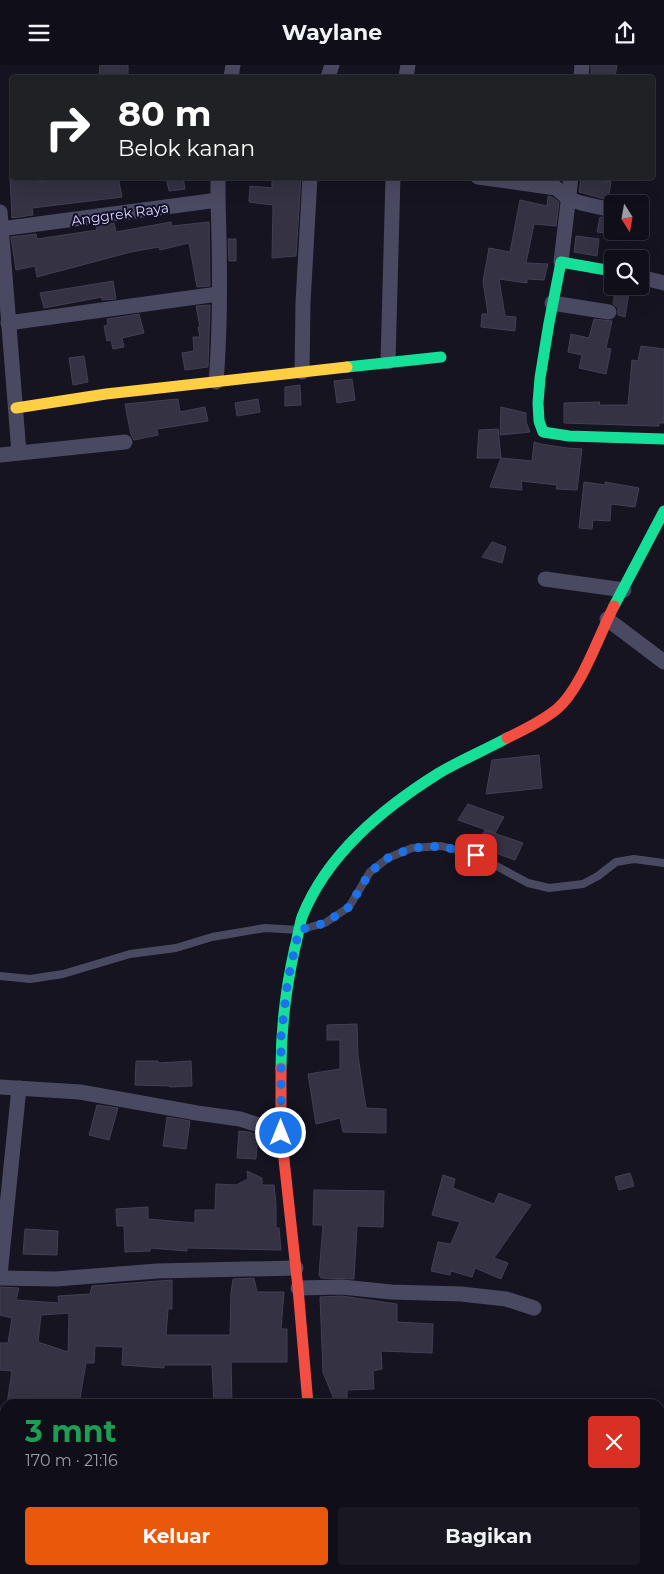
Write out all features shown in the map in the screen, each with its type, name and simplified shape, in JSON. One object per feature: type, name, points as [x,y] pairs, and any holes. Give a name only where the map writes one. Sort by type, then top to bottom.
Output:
[{"type":"street","points":[[216,382],[219,351],[218,294],[220,256],[218,180]]},
{"type":"street","points":[[302,372],[310,180]]},
{"type":"street","points":[[388,362],[393,180]]},
{"type":"street","points":[[499,180],[556,188],[569,199],[604,208]]},
{"type":"street","points":[[571,180],[561,262],[552,303],[539,391],[541,430],[543,432],[569,436],[664,439]]},
{"type":"street","name":"Anggrek Raya","points":[[1,229],[218,200]]},
{"type":"street","points":[[0,213],[19,453]]},
{"type":"street","points":[[561,262],[604,270]]},
{"type":"street","points":[[649,279],[664,283]]},
{"type":"street","points":[[8,323],[218,294]]},
{"type":"street","points":[[552,303],[610,312]]},
{"type":"street","points":[[16,408],[106,394],[441,357]]},
{"type":"street","points":[[0,455],[124,442]]},
{"type":"street","points":[[308,1399],[298,1288],[281,1133],[281,1037],[288,979],[302,918],[319,884],[352,841],[384,811],[440,773],[537,723],[558,708],[575,687],[596,646],[607,619],[664,511]]},
{"type":"street","points":[[545,579],[624,590]]},
{"type":"street","points":[[607,619],[664,662]]},
{"type":"street","points":[[0,1087],[80,1092],[240,1119],[281,1133]]},
{"type":"street","points":[[19,1088],[0,1276],[56,1279],[157,1271],[296,1268]]},
{"type":"street","points":[[298,1288],[342,1287],[391,1292],[461,1295],[506,1299],[534,1308]]},
{"type":"lane","points":[[0,976],[30,979],[63,974],[130,954],[176,948],[212,937],[264,928],[299,930],[325,923],[349,907],[370,872],[388,858],[412,848],[441,846],[476,855],[528,883],[549,888],[583,884],[598,876],[616,862],[634,859],[664,863]]},
{"type":"building","points":[[100,65],[128,65],[128,75],[99,75]]},
{"type":"building","points":[[591,65],[617,65],[615,75],[591,75]]},
{"type":"building","points":[[10,180],[38,180],[38,182],[52,180],[119,180],[122,197],[32,208],[33,215],[12,218]]},
{"type":"building","points":[[167,180],[184,180],[185,189],[169,191]]},
{"type":"building","points":[[272,180],[301,180],[296,256],[272,258],[273,205],[249,202],[250,186],[272,188]]},
{"type":"building","points":[[581,180],[611,182],[609,195],[604,195],[604,199],[579,192]]},
{"type":"building","points":[[548,196],[559,202],[556,226],[534,224],[526,263],[548,264],[544,280],[527,279],[527,283],[499,279],[505,316],[516,317],[515,331],[481,327],[482,314],[488,314],[483,281],[489,248],[510,252],[520,200],[547,206]]},
{"type":"building","points":[[600,217],[604,218],[604,233],[597,232]]},
{"type":"building","points":[[171,222],[172,226],[209,222],[210,286],[197,287],[189,243],[160,250],[159,247],[131,252],[37,277],[35,266],[16,270],[11,237],[36,234],[37,239],[97,230],[96,227],[114,223],[116,232]]},
{"type":"building","points":[[576,236],[599,239],[597,256],[574,252]]},
{"type":"building","points":[[228,239],[236,239],[236,261],[229,261]]},
{"type":"building","points":[[113,281],[116,299],[102,300],[102,297],[44,308],[40,293]]},
{"type":"building","points":[[614,295],[629,295],[625,317],[618,315],[618,308],[613,304]]},
{"type":"building","points":[[210,305],[208,367],[185,370],[182,353],[194,351],[193,337],[200,337],[196,306]]},
{"type":"building","points":[[139,314],[144,333],[122,338],[124,347],[113,349],[111,340],[107,341],[104,326],[108,325],[107,319]]},
{"type":"building","points":[[594,319],[612,321],[606,348],[611,349],[606,374],[579,368],[582,355],[568,352],[571,334],[589,338]]},
{"type":"building","points":[[641,346],[664,349],[664,423],[659,423],[659,426],[655,426],[564,423],[564,403],[600,402],[599,405],[628,405],[632,360],[638,361]]},
{"type":"building","points":[[84,356],[88,382],[73,385],[69,358]]},
{"type":"building","points":[[352,379],[355,400],[337,403],[334,381]]},
{"type":"building","points":[[300,385],[301,405],[285,406],[285,387]]},
{"type":"building","points":[[178,399],[180,412],[205,407],[208,421],[157,429],[158,435],[134,440],[131,435],[125,404]]},
{"type":"building","points":[[258,399],[260,412],[237,416],[235,403]]},
{"type":"building","points":[[501,407],[526,413],[526,422],[530,432],[500,435]]},
{"type":"building","points":[[498,429],[501,458],[477,458],[479,430]]},
{"type":"building","points":[[534,442],[582,449],[577,490],[556,489],[557,485],[521,481],[522,490],[490,487],[501,458],[532,461]]},
{"type":"building","points":[[584,482],[605,485],[605,482],[639,488],[635,507],[611,504],[610,521],[593,520],[592,529],[579,528]]},
{"type":"building","points":[[492,542],[506,547],[502,563],[482,557]]},
{"type":"building","points":[[539,755],[542,788],[486,794],[492,760]]},
{"type":"building","points":[[468,804],[504,817],[495,833],[458,820]]},
{"type":"building","points":[[485,830],[523,843],[515,860],[475,846]]},
{"type":"building","points":[[357,1024],[358,1056],[366,1108],[386,1109],[386,1133],[343,1132],[340,1118],[316,1124],[308,1074],[340,1069],[340,1040],[327,1040],[327,1025]]},
{"type":"building","points":[[136,1061],[158,1061],[158,1063],[191,1061],[192,1086],[135,1085]]},
{"type":"building","points":[[97,1105],[118,1108],[109,1140],[89,1135]]},
{"type":"building","points":[[167,1117],[190,1121],[186,1149],[163,1146]]},
{"type":"building","points":[[239,1131],[269,1138],[270,1146],[257,1145],[256,1159],[237,1158]]},
{"type":"building","points":[[247,1171],[262,1178],[262,1185],[274,1185],[276,1228],[279,1228],[281,1250],[187,1248],[187,1251],[150,1248],[150,1251],[125,1252],[124,1226],[117,1226],[116,1209],[148,1207],[148,1219],[195,1223],[195,1210],[215,1210],[216,1184],[236,1185],[248,1179]]},
{"type":"building","points":[[630,1173],[634,1186],[619,1190],[615,1177]]},
{"type":"building","points":[[443,1175],[455,1179],[453,1188],[494,1204],[499,1193],[531,1205],[494,1258],[508,1263],[501,1279],[475,1268],[472,1277],[451,1271],[450,1275],[431,1271],[438,1242],[451,1244],[460,1222],[432,1215]]},
{"type":"building","points":[[314,1190],[384,1191],[383,1227],[357,1226],[354,1279],[321,1278],[319,1275],[323,1225],[313,1225]]},
{"type":"building","points":[[25,1229],[58,1231],[57,1255],[23,1254]]},
{"type":"building","points":[[254,1278],[257,1292],[284,1292],[281,1329],[287,1329],[287,1362],[231,1362],[232,1399],[214,1399],[212,1365],[164,1365],[164,1368],[122,1365],[123,1347],[95,1346],[94,1363],[86,1363],[80,1399],[8,1399],[12,1371],[0,1370],[0,1343],[8,1343],[12,1318],[0,1315],[0,1287],[19,1288],[16,1300],[59,1303],[58,1296],[90,1294],[92,1286],[172,1280],[172,1309],[168,1309],[166,1335],[230,1335],[233,1279]],"holes":[[[69,1313],[68,1352],[38,1342],[41,1315]]]},
{"type":"building","points":[[342,1296],[397,1304],[397,1322],[433,1324],[432,1353],[381,1351],[382,1369],[373,1371],[374,1389],[347,1390],[347,1399],[333,1399],[323,1372],[320,1297]]},
{"type":"traffic: fast","points":[[604,270],[561,262],[540,378],[539,421],[543,432],[569,436],[664,439]]},
{"type":"traffic: fast","points":[[347,367],[441,357]]},
{"type":"traffic: fast","points":[[614,606],[664,511]]},
{"type":"traffic: fast","points":[[281,1068],[283,1022],[300,924],[313,894],[326,873],[359,834],[397,801],[439,773],[507,738]]},
{"type":"traffic: slow","points":[[16,408],[106,394],[347,367]]},
{"type":"traffic: jam","points":[[507,738],[545,717],[566,700],[582,675],[614,606]]},
{"type":"traffic: jam","points":[[281,1068],[281,1132],[308,1399]]},
{"type":"route","points":[[281,1133],[281,1037],[288,979],[299,930],[325,923],[349,907],[370,872],[388,858],[412,848],[441,846],[476,855]]}]
